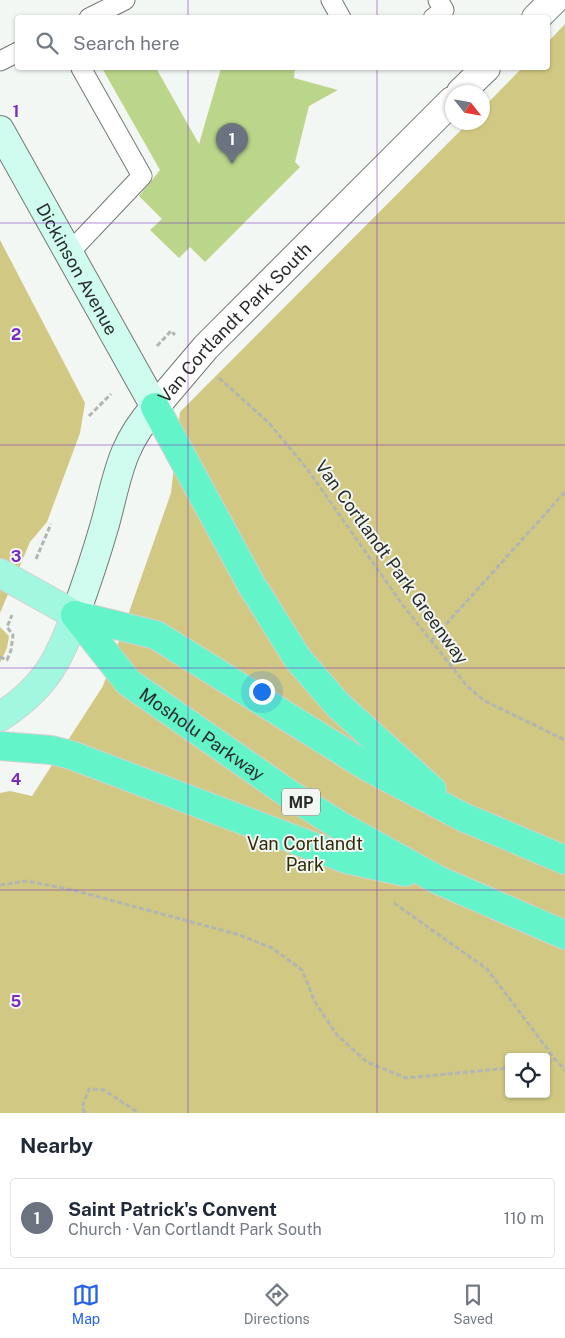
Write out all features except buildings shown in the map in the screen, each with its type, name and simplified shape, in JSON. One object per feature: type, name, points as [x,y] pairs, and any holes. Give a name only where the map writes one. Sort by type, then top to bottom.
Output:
[{"type":"highway","points":[[155,407],[251,584],[298,659],[338,705],[463,817]]},
{"type":"highway","name":"Mosholu Parkway","points":[[75,615],[156,635],[368,767],[463,817],[565,860]]},
{"type":"highway","name":"Mosholu Parkway","points":[[75,615],[128,682],[289,794],[348,830],[438,880],[565,935]]},
{"type":"highway","points":[[0,746],[52,750],[71,755],[346,859],[438,880]]},
{"type":"main road","name":"Dickinson Avenue","points":[[0,130],[155,407]]},
{"type":"main road","name":"Van Cortlandt Park South","points":[[75,615],[95,560],[124,454],[137,428],[155,407]]},
{"type":"main road","name":"Mosholu Parkway","points":[[0,573],[75,615]]},
{"type":"main road","points":[[0,717],[26,696],[53,668],[61,654],[75,615]]},
{"type":"street","points":[[468,85],[484,70]]},
{"type":"street","name":"Van Cortlandt Park South","points":[[155,407],[206,347],[445,108]]},
{"type":"lane","points":[[95,15],[125,0]]},
{"type":"lane","points":[[331,0],[339,15]]},
{"type":"lane","points":[[437,15],[444,10],[438,0]]},
{"type":"lane","points":[[0,61],[15,54]]},
{"type":"lane","points":[[69,254],[142,176],[82,70]]},
{"type":"path","name":"Van Cortlandt Park Greenway","points":[[216,376],[269,423],[308,470],[402,604],[467,686],[485,701],[565,740]]},
{"type":"path","points":[[431,641],[565,492]]},
{"type":"path","points":[[0,657],[7,660],[11,650],[13,635],[7,628]]},
{"type":"path","points":[[0,885],[28,880],[73,890],[240,935],[272,948],[302,970],[315,1002],[337,1035],[367,1062],[406,1078],[505,1068]]},
{"type":"path","points":[[390,900],[487,969],[565,1070]]},
{"type":"path","points":[[550,1060],[556,1059]]},
{"type":"path","points":[[85,1113],[82,1107],[89,1089],[104,1090],[139,1113]]},
{"type":"green space","name":"Van Cortlandt Park","points":[[565,24],[565,1113],[0,1113],[0,793],[10,791],[32,796],[103,686],[171,493],[180,412],[461,130],[490,130],[490,101],[520,70],[550,70],[550,40]]},
{"type":"green space","points":[[0,240],[85,403],[80,433],[47,522],[30,542],[0,613]]},
{"type":"green space","points":[[0,627],[9,636],[7,648],[0,663]]},
{"type":"place","name":"Saint Patrick's Convent","points":[[232,164]]}]
